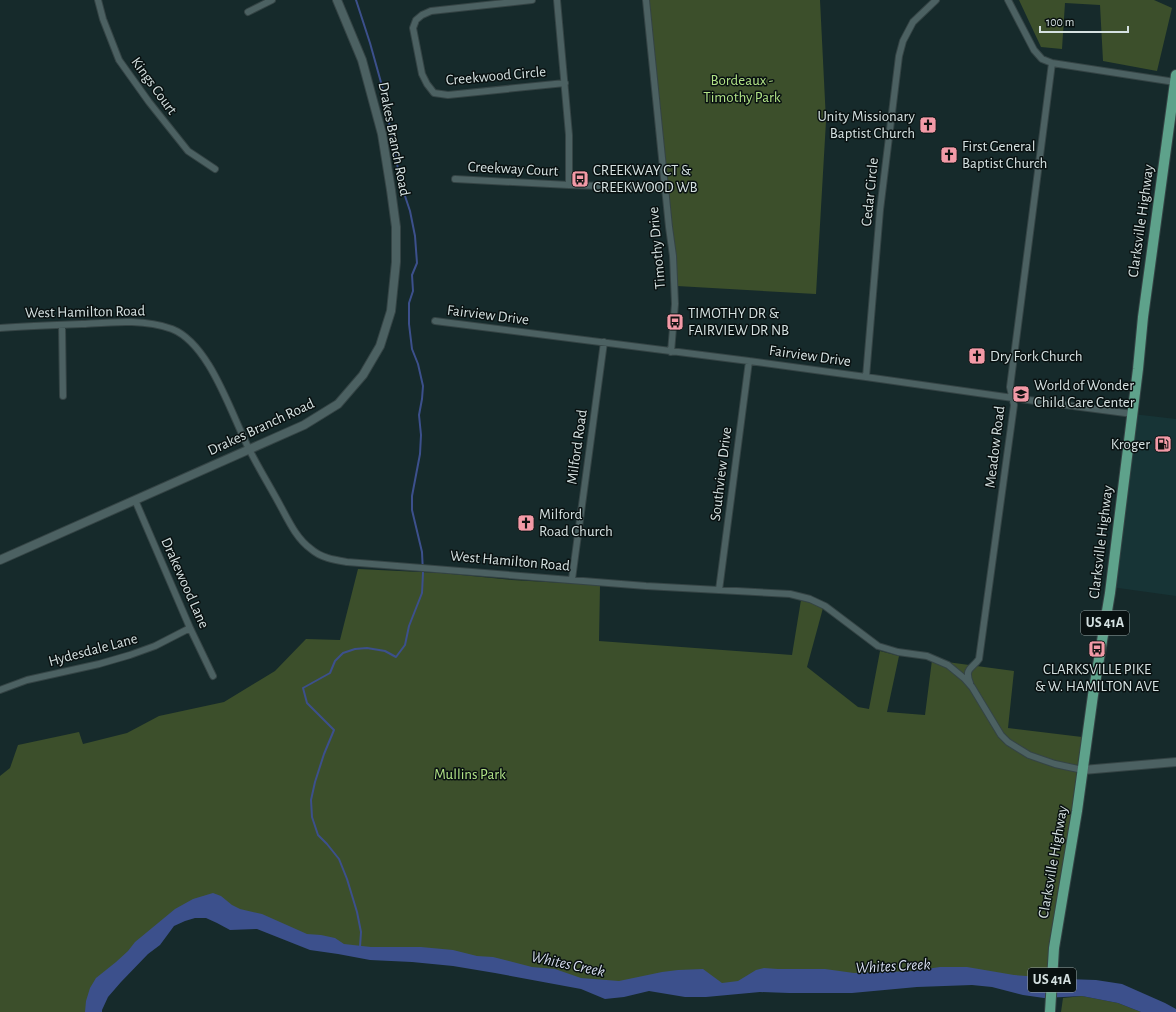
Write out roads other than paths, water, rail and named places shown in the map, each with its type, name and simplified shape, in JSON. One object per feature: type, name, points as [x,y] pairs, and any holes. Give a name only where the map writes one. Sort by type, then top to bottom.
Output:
[{"type":"main road","name":"Clarksville Highway","points":[[1050,1012],[1054,948],[1077,811],[1094,687],[1110,593],[1148,282],[1176,78]]},
{"type":"street","name":"Kings Court","points":[[98,0],[119,60],[123,66],[149,102],[188,151],[215,169]]},
{"type":"street","points":[[248,12],[272,0]]},
{"type":"street","name":"Drakes Branch Road","points":[[0,560],[304,425],[338,404],[363,375],[380,346],[392,311],[396,262],[396,227],[382,134],[362,60],[337,0]]},
{"type":"street","name":"Creekwood Circle","points":[[532,0],[431,11],[422,15],[416,20],[413,28],[422,74],[427,84],[434,92],[448,95],[565,83]]},
{"type":"street","points":[[557,0],[569,135],[569,185]]},
{"type":"street","name":"Timothy Drive","points":[[646,0],[673,256],[675,304],[671,352]]},
{"type":"street","name":"Cedar Circle","points":[[866,377],[880,210],[899,56],[903,41],[913,22],[936,0]]},
{"type":"street","points":[[1008,0],[1034,50],[1042,59],[1052,64],[1176,78]]},
{"type":"street","name":"Meadow Road","points":[[972,686],[968,677],[968,671],[977,663],[979,659],[1014,405],[1010,387],[1052,64]]},
{"type":"street","name":"Creekway Court","points":[[455,179],[665,188]]},
{"type":"street","name":"Fairview Drive","points":[[436,321],[749,361],[1132,414]]},
{"type":"street","name":"West Hamilton Road","points":[[0,328],[118,322],[157,324],[174,330],[189,340],[201,353],[212,371],[249,450],[291,524],[304,544],[322,556],[341,561],[719,590],[790,594],[810,599],[825,606],[878,646],[898,652],[927,656],[948,665],[972,686],[1001,735],[1008,742],[1029,755],[1055,764],[1083,770]]},
{"type":"street","points":[[62,325],[64,396]]},
{"type":"street","name":"Milford Road","points":[[572,579],[604,342]]},
{"type":"street","name":"Southview Drive","points":[[719,590],[749,361]]},
{"type":"street","name":"Drakewood Lane","points":[[135,500],[190,628],[213,676]]},
{"type":"street","name":"Hydesdale Lane","points":[[0,690],[27,680],[99,664],[130,655],[155,646],[190,628]]},
{"type":"street","points":[[1083,770],[1176,762]]},
{"type":"water","points":[[213,893],[221,896],[232,905],[240,909],[262,914],[307,934],[335,938],[344,944],[371,947],[421,947],[453,950],[477,956],[493,957],[532,967],[555,969],[581,978],[619,981],[662,972],[703,969],[722,983],[738,981],[756,970],[764,968],[825,969],[854,973],[913,971],[940,967],[967,967],[1014,975],[1096,980],[1122,984],[1165,1003],[1176,1009],[1176,1012],[1141,1012],[1118,1003],[1082,996],[1044,998],[1023,995],[992,987],[972,985],[917,987],[852,993],[760,992],[706,997],[685,997],[649,991],[624,997],[605,999],[581,989],[453,966],[370,960],[310,950],[257,929],[230,930],[206,918],[195,918],[174,926],[160,945],[148,954],[108,997],[102,1012],[85,1012],[86,1001],[90,988],[96,978],[128,951],[135,942],[175,909],[193,899]]},
{"type":"waterway","points":[[356,0],[382,86],[397,164],[410,211],[415,236],[417,263],[412,275],[413,291],[409,303],[409,324],[412,349],[418,364],[423,386],[419,415],[421,435],[420,454],[412,496],[412,510],[422,552],[422,593],[409,626],[405,645],[396,657],[385,651],[367,648],[355,649],[343,653],[335,661],[330,673],[303,688],[307,703],[334,730],[315,782],[311,800],[312,817],[318,835],[339,859],[347,879],[357,912],[361,932],[360,947]]},
{"type":"place","name":"Unity Missionary Baptist Church","points":[[928,125]]},
{"type":"place","name":"First General Baptist Church","points":[[949,155]]},
{"type":"place","name":"CREEKWAY CT & CREEKWOOD WB","points":[[580,179]]},
{"type":"place","name":"TIMOTHY DR & FAIRVIEW DR NB","points":[[675,322]]},
{"type":"place","name":"Dry Fork Church","points":[[977,356]]},
{"type":"place","name":"World of Wonder Child Care Center","points":[[1021,394]]},
{"type":"place","name":"Kroger","points":[[1163,444]]},
{"type":"place","name":"Milford Road Church","points":[[526,523]]},
{"type":"place","name":"CLARKSVILLE PIKE & W. HAMILTON AVE","points":[[1097,649]]},
{"type":"park label","name":"Bordeaux - Timothy Park","points":[[742,88]]},
{"type":"park label","name":"Mullins Park","points":[[470,774]]},
{"type":"water label","name":"Whites Creek","points":[[568,964]]},
{"type":"water label","name":"Whites Creek","points":[[893,966]]}]
